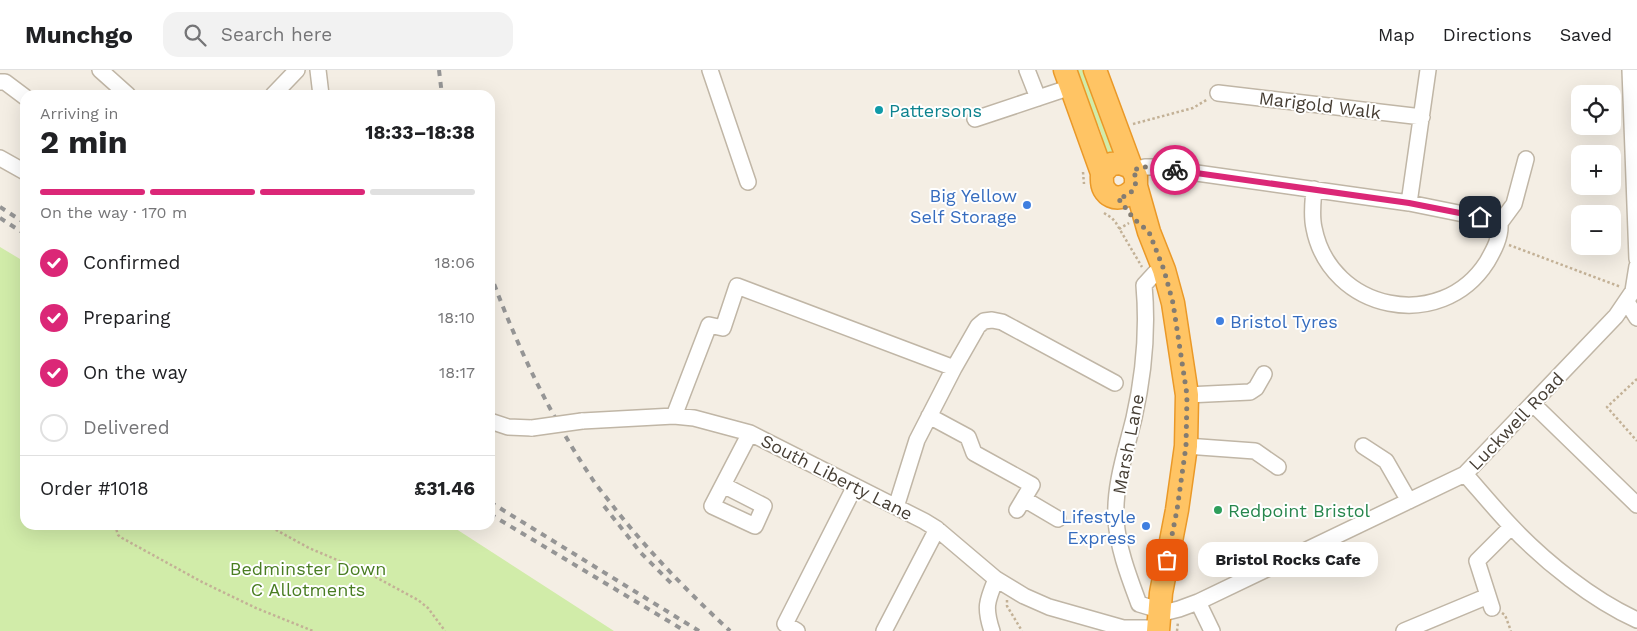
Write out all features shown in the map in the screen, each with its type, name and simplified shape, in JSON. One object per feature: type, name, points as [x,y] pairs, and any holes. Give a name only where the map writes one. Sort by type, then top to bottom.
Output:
[{"type":"highway","points":[[1095,70],[1117,128],[1129,180]]},
{"type":"highway","points":[[1068,78],[1102,173],[1101,183],[1103,188],[1109,195],[1129,180]]},
{"type":"highway","points":[[1102,173],[1114,163],[1120,163],[1129,180],[1164,270],[1173,303],[1187,395],[1186,446],[1158,621]]},
{"type":"street","points":[[100,70],[122,90]]},
{"type":"street","points":[[278,90],[297,70]]},
{"type":"street","points":[[318,70],[320,90]]},
{"type":"street","points":[[710,70],[748,182]]},
{"type":"street","points":[[1027,70],[1038,98]]},
{"type":"street","points":[[1409,203],[1428,70]]},
{"type":"street","points":[[1630,70],[1634,100],[1637,259]]},
{"type":"street","points":[[975,119],[1038,98],[1068,78]]},
{"type":"street","points":[[0,82],[5,82],[20,93]]},
{"type":"street","name":"Marigold Walk","points":[[1218,93],[1422,117]]},
{"type":"street","points":[[0,158],[20,169]]},
{"type":"street","points":[[1314,190],[1313,226],[1317,240],[1334,271],[1359,293],[1374,300],[1412,305],[1427,304],[1442,299],[1462,288],[1476,276],[1494,250],[1498,241],[1500,223],[1514,204],[1526,160]]},
{"type":"street","points":[[1129,180],[1145,167],[1154,167],[1409,203],[1498,220],[1500,223]]},
{"type":"street","name":"Luckwell Road","points":[[1158,621],[1179,609],[1198,602],[1465,474],[1616,316],[1630,297],[1637,266]]},
{"type":"street","name":"Marsh Lane","points":[[1158,621],[1139,604],[1124,564],[1116,520],[1117,486],[1144,364],[1146,314],[1144,285],[1155,273],[1164,270]]},
{"type":"street","points":[[674,416],[709,325],[724,328],[737,286],[954,368]]},
{"type":"street","points":[[1630,297],[1637,318]]},
{"type":"street","points":[[896,507],[917,440],[954,368],[978,326],[984,321],[1002,322],[1115,382]]},
{"type":"street","points":[[1187,395],[1250,392],[1256,388],[1264,374]]},
{"type":"street","points":[[1533,404],[1637,505]]},
{"type":"street","name":"South Liberty Lane","points":[[495,423],[508,427],[532,428],[582,421],[674,416],[694,418],[750,433],[937,529],[1002,582],[1024,596],[1049,607],[1123,628],[1158,621]]},
{"type":"street","points":[[929,416],[968,437],[974,453],[1032,485],[1021,504],[1058,518]]},
{"type":"street","points":[[723,485],[750,433]]},
{"type":"street","points":[[1186,446],[1255,451],[1278,467]]},
{"type":"street","points":[[1363,446],[1386,461],[1409,501]]},
{"type":"street","points":[[1465,474],[1511,526],[1544,558],[1583,588],[1637,620]]},
{"type":"street","points":[[791,627],[855,486]]},
{"type":"street","points":[[1404,631],[1490,602],[1477,561],[1511,526]]},
{"type":"street","points":[[884,631],[937,529]]},
{"type":"street","points":[[992,631],[986,605],[988,595],[1002,582]]},
{"type":"street","points":[[1198,602],[1212,631]]},
{"type":"path","points":[[1117,128],[1193,108],[1218,93]]},
{"type":"path","points":[[1498,241],[1630,297]]},
{"type":"path","points":[[1637,379],[1607,407],[1637,441]]},
{"type":"path","points":[[116,530],[118,535],[122,538],[202,582],[256,608],[313,631]]},
{"type":"path","points":[[276,530],[309,548],[370,574],[418,600],[433,613],[445,631]]},
{"type":"path","points":[[1002,582],[1008,606],[1022,631]]},
{"type":"path","points":[[1490,602],[1505,614],[1511,631]]},
{"type":"green space","points":[[1074,70],[1087,70],[1117,155],[1106,159],[1098,137],[1102,135],[1098,125],[1094,126]]},
{"type":"green space","name":"Bedminster Down C Allotments","points":[[0,247],[20,259],[20,530],[458,530],[614,631],[0,631]]},
{"type":"railway","points":[[439,70],[441,90]]},
{"type":"railway","points":[[0,207],[20,220]]},
{"type":"railway","points":[[0,218],[20,231]]},
{"type":"railway","points":[[495,286],[534,378],[561,429],[594,481],[657,558],[730,631]]},
{"type":"railway","points":[[495,505],[699,631]]},
{"type":"railway","points":[[604,506],[641,553],[675,587]]},
{"type":"railway","points":[[495,517],[685,631]]},
{"type":"way so far","points":[[1167,560],[1177,510],[1186,446],[1187,395],[1173,303],[1164,270],[1149,232],[1134,219],[1118,198],[1129,195],[1136,186],[1136,176],[1133,170],[1145,167],[1175,170]]},
{"type":"place","name":"Pattersons","points":[[879,110]]},
{"type":"place","name":"Big Yellow Self Storage","points":[[1027,205]]},
{"type":"place","name":"Bristol Tyres","points":[[1220,321]]},
{"type":"place","name":"Redpoint Bristol","points":[[1218,510]]},
{"type":"place","name":"Lifestyle Express","points":[[1146,526]]},
{"type":"place","name":"Bristol Rocks Cafe","points":[[1167,560]]},
{"type":"route","points":[[1175,170],[1409,203],[1480,217]]}]
